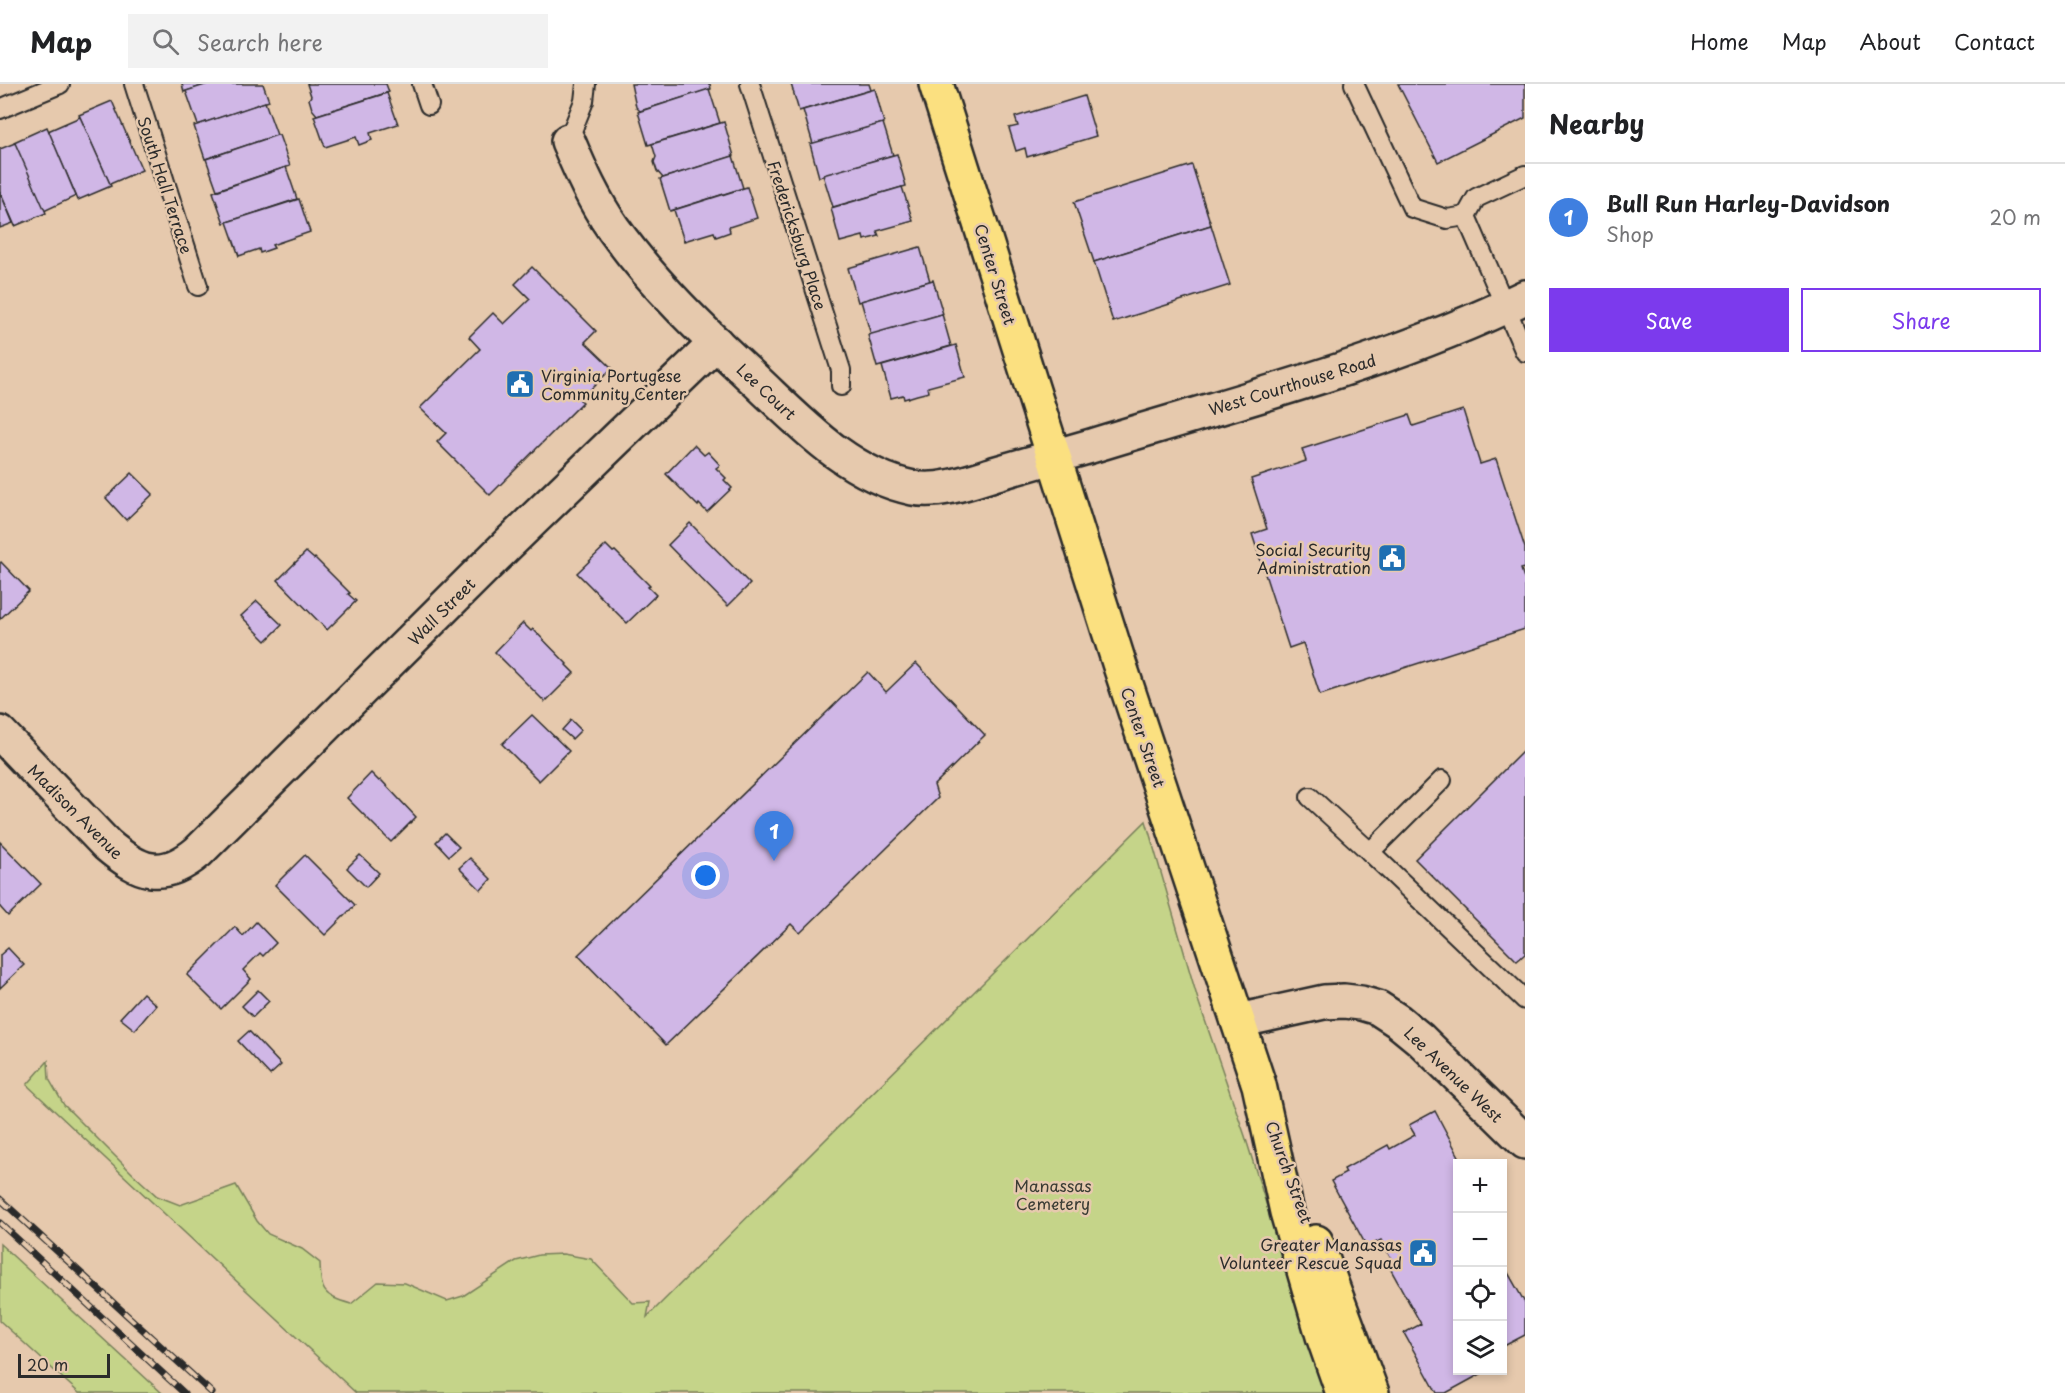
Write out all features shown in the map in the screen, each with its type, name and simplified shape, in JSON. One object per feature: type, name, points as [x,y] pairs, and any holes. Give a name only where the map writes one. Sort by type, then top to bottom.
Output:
[{"type":"highway","name":"Center Street","points":[[936,84],[1120,666],[1259,1086],[1287,1212],[1323,1336],[1343,1393]]},
{"type":"highway","name":"Church Street","points":[[1259,1086],[1372,1393]]},
{"type":"street","name":"Lee Court","points":[[568,141],[585,183],[612,226],[644,268],[716,343],[809,430],[839,454],[876,476],[915,489],[956,485],[1054,457]]},
{"type":"street","name":"West Courthouse Road","points":[[1054,457],[1369,360],[1422,342],[1515,302]]},
{"type":"street","name":"Wall Street","points":[[162,870],[178,867],[198,852],[507,545],[716,343]]},
{"type":"street","name":"Madison Avenue","points":[[0,733],[107,844],[126,860],[144,869],[162,870]]},
{"type":"street","name":"Lee Avenue West","points":[[1238,1021],[1324,1002],[1344,1001],[1378,1008],[1420,1040],[1523,1135]]},
{"type":"lane","points":[[0,109],[60,84]]},
{"type":"lane","name":"South Hall Terrace","points":[[134,84],[198,286]]},
{"type":"lane","points":[[422,84],[429,105]]},
{"type":"lane","points":[[568,141],[584,101],[586,84]]},
{"type":"lane","name":"Fredericksburg Place","points":[[750,84],[841,370],[841,386]]},
{"type":"lane","points":[[1354,84],[1412,208],[1447,219],[1466,216]]},
{"type":"lane","points":[[1466,216],[1476,198],[1525,175]]},
{"type":"lane","points":[[1466,216],[1515,302],[1525,352]]},
{"type":"lane","points":[[1370,852],[1442,780]]},
{"type":"lane","points":[[1310,797],[1525,1000]]},
{"type":"green space","name":"Manassas Cemetery","points":[[1146,821],[1198,1000],[1245,1136],[1325,1393],[356,1393],[27,1085],[48,1061],[49,1079],[64,1105],[157,1196],[180,1205],[236,1185],[257,1221],[268,1234],[302,1249],[320,1263],[321,1281],[325,1291],[342,1301],[351,1304],[378,1282],[405,1283],[447,1301],[463,1296],[516,1261],[539,1255],[563,1254],[591,1259],[633,1303],[650,1302],[647,1317]]},
{"type":"green space","points":[[0,1244],[162,1393],[79,1393],[0,1321]]},
{"type":"building","points":[[182,84],[208,84],[184,92]]},
{"type":"building","points":[[208,84],[263,84],[269,101],[198,125],[186,91]]},
{"type":"building","points":[[307,84],[386,84],[389,92],[317,115],[312,109]]},
{"type":"building","points":[[631,84],[710,84],[711,89],[640,111],[636,107]]},
{"type":"building","points":[[791,84],[869,84],[871,90],[799,111]]},
{"type":"building","points":[[1398,84],[1525,84],[1525,118],[1438,162]]},
{"type":"building","points":[[709,89],[720,123],[648,145],[638,112]]},
{"type":"building","points":[[875,89],[884,123],[813,144],[803,110]]},
{"type":"building","points":[[387,93],[398,124],[370,133],[372,140],[359,145],[356,137],[325,147],[314,116]]},
{"type":"building","points":[[1084,96],[1096,136],[1027,157],[1025,148],[1016,151],[1009,128],[1018,126],[1015,117]]},
{"type":"building","points":[[112,101],[142,170],[110,184],[79,115]]},
{"type":"building","points":[[265,102],[277,135],[205,159],[194,126]]},
{"type":"building","points":[[80,117],[111,186],[78,200],[48,131]]},
{"type":"building","points":[[724,122],[734,156],[663,178],[657,171],[652,144]]},
{"type":"building","points":[[883,123],[893,155],[819,177],[810,144]]},
{"type":"building","points":[[47,127],[76,196],[44,211],[14,142]]},
{"type":"building","points":[[279,135],[290,166],[217,190],[206,159]]},
{"type":"building","points":[[15,143],[46,213],[15,226],[0,192],[0,149]]},
{"type":"building","points":[[897,154],[906,186],[833,207],[823,175]]},
{"type":"building","points":[[733,156],[743,188],[670,211],[660,179]]},
{"type":"building","points":[[1192,165],[1211,225],[1094,262],[1074,202]]},
{"type":"building","points":[[286,167],[297,199],[224,223],[213,192]]},
{"type":"building","points":[[747,187],[757,218],[729,227],[730,232],[716,237],[714,232],[684,241],[674,210]]},
{"type":"building","points":[[902,187],[913,221],[877,231],[879,236],[864,240],[863,236],[840,242],[831,208]]},
{"type":"building","points":[[0,192],[13,223],[0,228]]},
{"type":"building","points":[[299,199],[310,232],[272,245],[274,248],[260,253],[259,249],[239,256],[227,222]]},
{"type":"building","points":[[1211,225],[1230,285],[1113,322],[1094,262]]},
{"type":"building","points":[[920,247],[930,281],[858,302],[848,268]]},
{"type":"building","name":"Virginia Portugese Community Center","points":[[532,267],[596,331],[585,342],[612,368],[580,400],[583,402],[490,495],[437,442],[446,433],[420,408],[480,349],[469,337],[493,313],[504,324],[530,299],[515,284]]},
{"type":"building","points":[[933,280],[943,314],[871,335],[861,301]]},
{"type":"building","points":[[942,314],[951,346],[877,367],[868,335]]},
{"type":"building","points":[[956,345],[965,377],[928,387],[929,392],[904,399],[903,395],[891,398],[882,366]]},
{"type":"building","name":"Social Security Administration","points":[[1463,410],[1480,464],[1496,459],[1525,548],[1525,568],[1521,569],[1525,581],[1525,629],[1320,695],[1303,643],[1289,648],[1252,534],[1267,529],[1251,479],[1306,461],[1302,449],[1409,415],[1413,426]]},
{"type":"building","points":[[694,445],[704,455],[708,452],[720,465],[716,468],[732,488],[707,512],[666,474]]},
{"type":"building","points":[[132,473],[153,494],[126,520],[106,498]]},
{"type":"building","points":[[690,523],[750,584],[728,606],[668,545]]},
{"type":"building","points":[[606,545],[650,586],[648,587],[656,595],[627,623],[577,573]]},
{"type":"building","points":[[306,552],[315,558],[356,601],[327,630],[278,580]]},
{"type":"building","points":[[0,563],[29,591],[0,619]]},
{"type":"building","points":[[257,601],[282,625],[266,641],[241,616]]},
{"type":"building","points":[[523,623],[531,631],[533,629],[574,673],[545,702],[495,652]]},
{"type":"building","points":[[916,663],[985,735],[934,785],[938,798],[800,933],[791,924],[666,1045],[578,955],[868,672],[886,692]]},
{"type":"building","points":[[532,715],[569,751],[539,781],[502,744]]},
{"type":"building","points":[[571,720],[581,730],[572,739],[562,730]]},
{"type":"building","points":[[1525,749],[1525,954],[1517,961],[1415,859]]},
{"type":"building","points":[[371,773],[379,781],[381,780],[416,817],[391,842],[347,798]]},
{"type":"building","points":[[445,833],[459,847],[449,856],[436,842]]},
{"type":"building","points":[[0,842],[41,884],[8,916],[0,907]]},
{"type":"building","points":[[305,855],[355,905],[325,935],[275,885]]},
{"type":"building","points":[[360,855],[379,873],[366,887],[347,868]]},
{"type":"building","points":[[470,858],[491,879],[481,890],[459,868]]},
{"type":"building","points":[[256,922],[276,943],[263,956],[260,953],[243,970],[251,979],[221,1009],[187,975],[235,927],[243,936]]},
{"type":"building","points":[[8,948],[24,965],[0,988],[0,955]]},
{"type":"building","points":[[258,990],[269,1001],[253,1017],[242,1006]]},
{"type":"building","points":[[143,993],[156,1005],[135,1030],[120,1018]]},
{"type":"building","points":[[249,1031],[281,1065],[270,1075],[238,1041]]},
{"type":"building","name":"Greater Manassas Volunteer Rescue Squad","points":[[1435,1111],[1460,1159],[1453,1159],[1453,1375],[1479,1375],[1446,1393],[1437,1393],[1404,1333],[1421,1324],[1386,1261],[1391,1259],[1381,1240],[1367,1247],[1331,1181],[1346,1173],[1344,1169],[1388,1145],[1390,1149],[1415,1135],[1409,1125]]},
{"type":"building","points":[[1507,1271],[1525,1303],[1525,1335],[1507,1344]]},
{"type":"railway","points":[[0,1199],[212,1393]]},
{"type":"railway","points":[[0,1223],[184,1393]]},
{"type":"place","name":"Virginia Portugese Community Center","points":[[520,384]]},
{"type":"place","name":"Social Security Administration","points":[[1392,558]]},
{"type":"place","name":"Bull Run Harley-Davidson","points":[[774,861]]},
{"type":"place","name":"Greater Manassas Volunteer Rescue Squad","points":[[1423,1253]]}]
